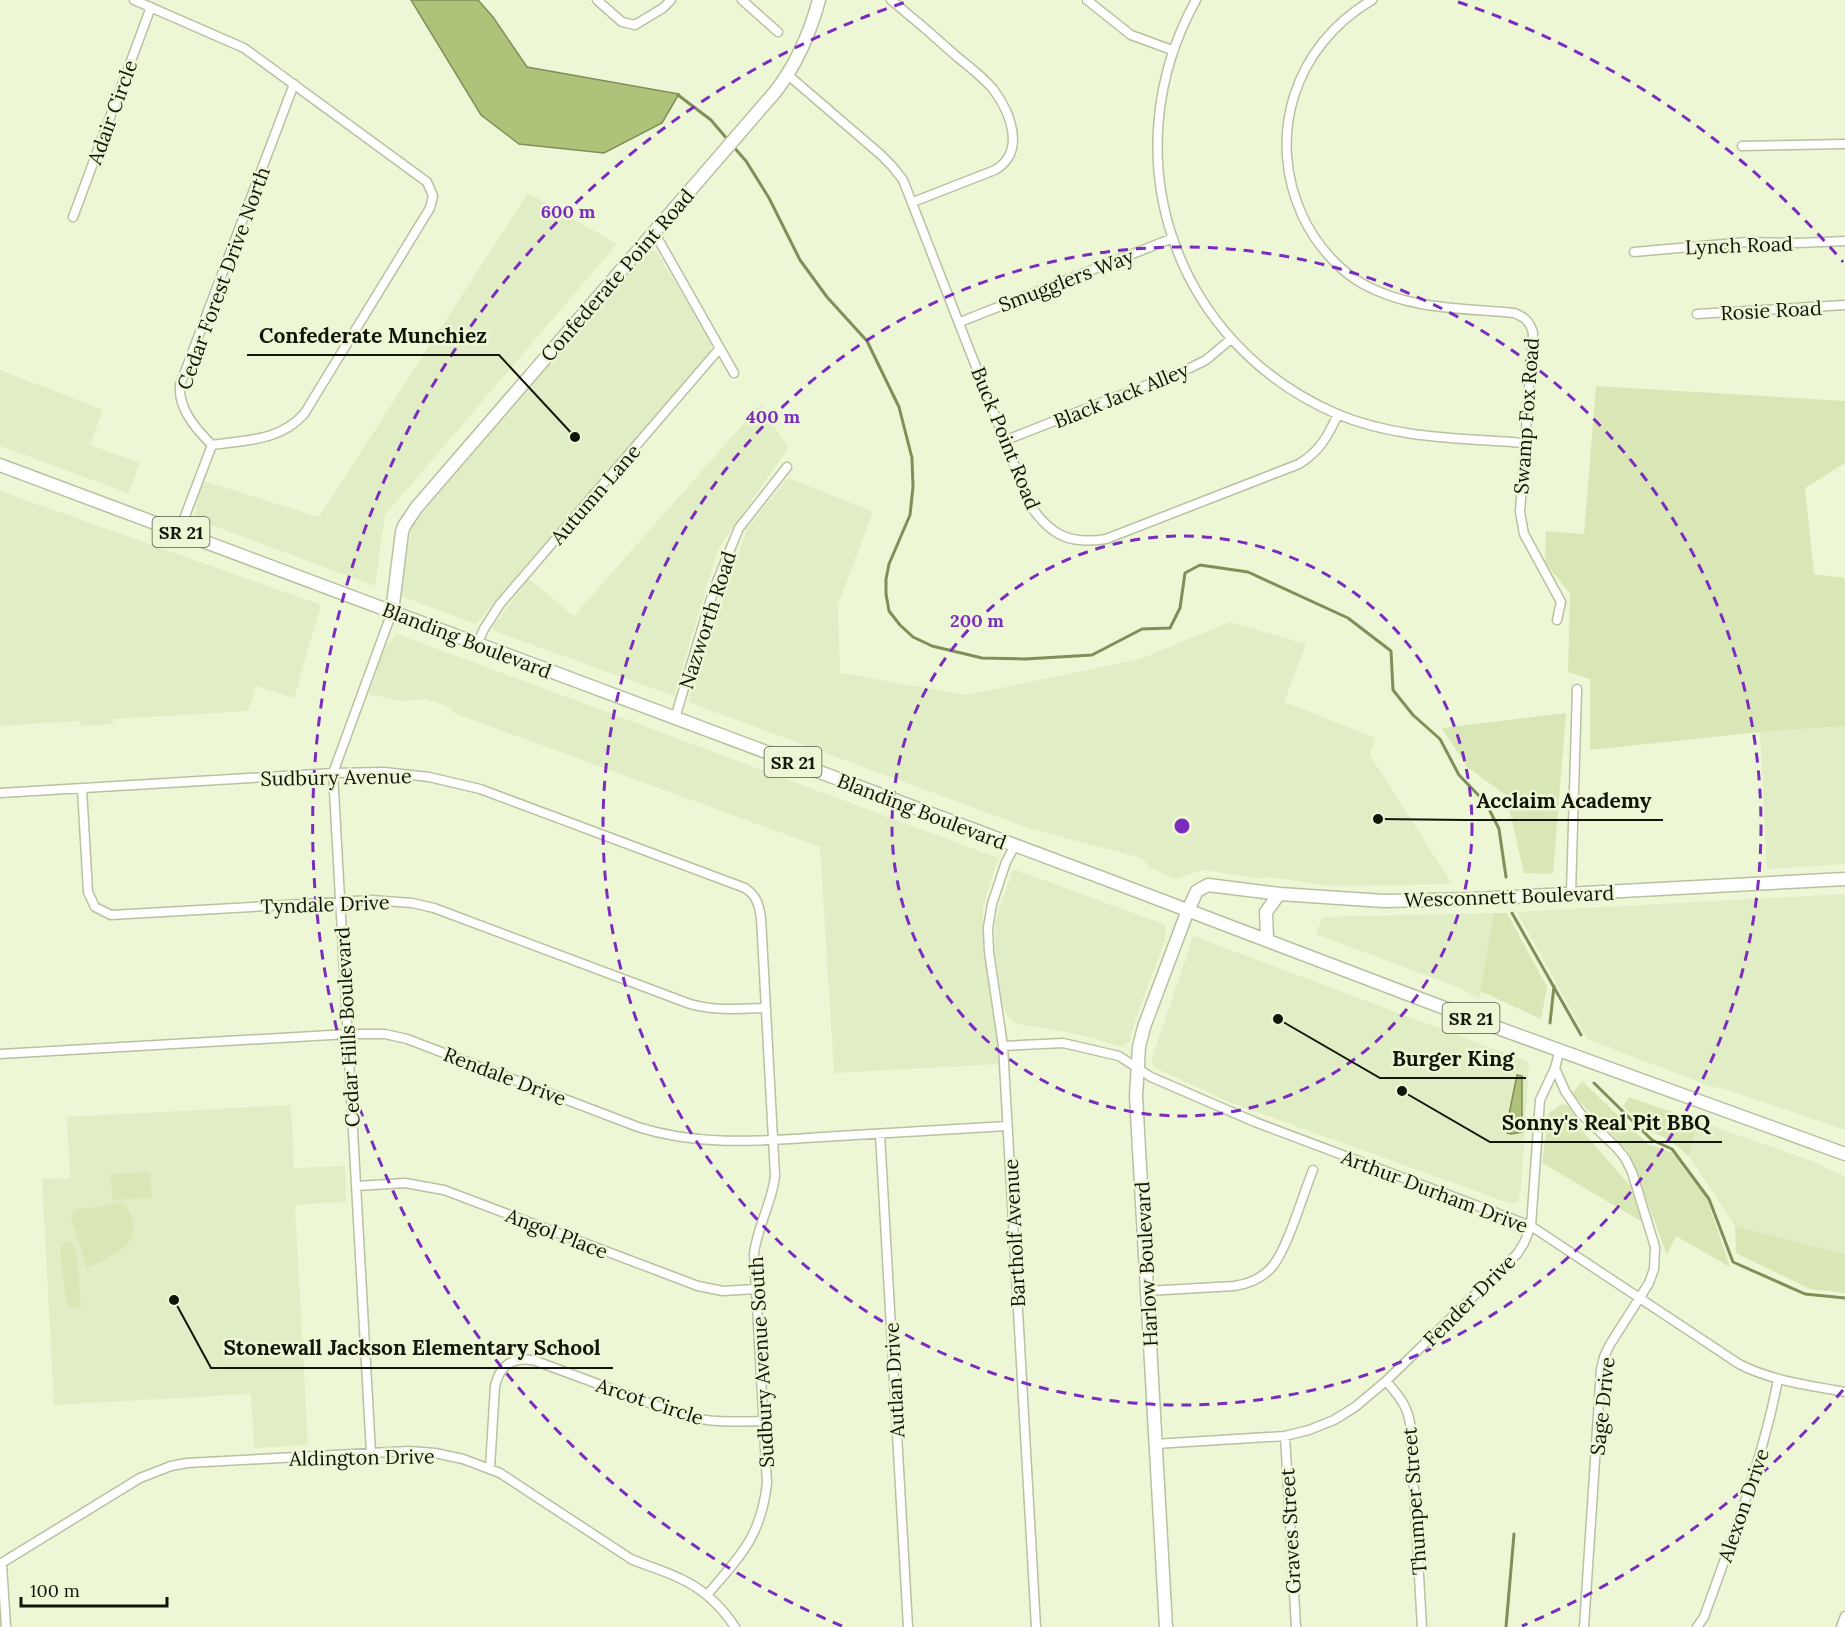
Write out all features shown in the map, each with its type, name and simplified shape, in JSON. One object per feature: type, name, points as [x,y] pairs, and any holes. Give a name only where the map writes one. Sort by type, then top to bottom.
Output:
[{"type":"street","points":[[134,0],[244,48],[427,182],[433,196],[430,208],[304,414],[295,424],[271,437],[212,445],[179,532]]},
{"type":"street","points":[[597,0],[622,22],[635,26],[663,8],[671,0]]},
{"type":"street","points":[[741,0],[778,32]]},
{"type":"street","name":"Confederate Point Road","points":[[392,612],[402,532],[416,507],[788,75],[810,30],[819,0]]},
{"type":"street","points":[[891,0],[985,80],[1005,109],[1012,130],[1011,155],[1004,165],[912,202]]},
{"type":"street","points":[[1088,0],[1131,35],[1172,50]]},
{"type":"street","points":[[1196,0],[1172,50],[1159,107],[1157,160],[1159,184],[1173,238],[1194,287],[1208,309],[1231,339],[1262,369],[1286,387],[1338,414],[1366,424],[1409,434],[1524,443]]},
{"type":"street","name":"Swamp Fox Road","points":[[1372,0],[1332,31],[1314,52],[1302,74],[1287,119],[1287,168],[1291,187],[1308,228],[1321,247],[1339,266],[1361,283],[1404,302],[1514,313],[1523,316],[1530,323],[1533,333],[1520,512],[1524,534],[1561,602],[1557,620]]},
{"type":"street","name":"Adair Circle","points":[[73,217],[151,7]]},
{"type":"street","name":"Buck Point Road","points":[[788,75],[892,166],[903,180],[1030,505],[1038,517],[1062,537],[1092,542],[1106,539],[1299,464],[1311,457],[1327,438],[1338,414]]},
{"type":"street","name":"Cedar Forest Drive North","points":[[212,445],[185,411],[179,394],[180,385],[294,84]]},
{"type":"street","points":[[1742,146],[1845,144]]},
{"type":"street","points":[[654,232],[734,373]]},
{"type":"street","name":"Smugglers Way","points":[[960,322],[1173,238]]},
{"type":"street","name":"Lynch Road","points":[[1634,252],[1738,243],[1845,241]]},
{"type":"street","name":"Rosie Road","points":[[1697,314],[1845,305]]},
{"type":"street","name":"Black Jack Alley","points":[[1006,441],[1190,368],[1206,360],[1231,339]]},
{"type":"street","name":"Autumn Lane","points":[[477,644],[484,628],[500,604],[720,348]]},
{"type":"street","name":"Blanding Boulevard","points":[[0,465],[1476,1020],[1845,1154]]},
{"type":"street","name":"Nazworth Road","points":[[675,718],[714,589],[740,528],[787,467]]},
{"type":"street","name":"Cedar Hills Boulevard","points":[[371,1453],[333,773],[392,612]]},
{"type":"street","points":[[1571,893],[1577,689]]},
{"type":"street","name":"Sudbury Avenue","points":[[0,793],[333,773],[405,773],[452,781],[480,789],[745,888],[757,899]]},
{"type":"street","name":"Tyndale Drive","points":[[82,789],[88,892],[95,907],[111,915],[391,901],[434,908],[690,1004],[709,1009],[727,1010],[766,1008]]},
{"type":"street","name":"Bartholf Avenue","points":[[1015,845],[1006,862],[992,904],[988,928],[989,952],[1003,1046],[1036,1627]]},
{"type":"street","name":"Wesconnett Boulevard","points":[[1188,910],[1197,891],[1208,885],[1278,894],[1384,901],[1845,879]]},
{"type":"street","points":[[1267,940],[1266,912],[1278,894]]},
{"type":"street","name":"Sudbury Avenue South","points":[[706,1595],[744,1551],[759,1523],[765,1505],[767,1483],[754,1254],[759,1229],[773,1191],[775,1176],[761,918],[757,899]]},
{"type":"street","name":"Harlow Boulevard","points":[[1166,1627],[1136,1096],[1139,1047],[1144,1027],[1188,910]]},
{"type":"street","name":"Rendale Drive","points":[[0,1054],[348,1034],[385,1034],[407,1039],[660,1134],[689,1140],[715,1142],[774,1140],[1007,1126]]},
{"type":"street","name":"Arthur Durham Drive","points":[[1003,1046],[1041,1043],[1078,1045],[1119,1056],[1151,1077],[1255,1122],[1531,1226],[1739,1364],[1758,1373],[1778,1380],[1845,1392]]},
{"type":"street","points":[[1555,1068],[1560,1049]]},
{"type":"street","name":"Fender Drive","points":[[1155,1444],[1285,1436],[1309,1430],[1334,1420],[1355,1407],[1386,1381],[1517,1254],[1524,1243],[1531,1226],[1539,1100],[1555,1068]]},
{"type":"street","name":"Sage Drive","points":[[1555,1068],[1565,1091],[1580,1113],[1616,1146],[1632,1172],[1655,1247],[1654,1269],[1649,1282],[1609,1346],[1601,1370],[1584,1627]]},
{"type":"street","name":"Autlan Drive","points":[[879,1134],[908,1627]]},
{"type":"street","points":[[1147,1291],[1234,1286],[1246,1284],[1261,1277],[1278,1258],[1312,1170]]},
{"type":"street","name":"Angol Place","points":[[357,1186],[405,1183],[444,1190],[698,1286],[723,1291],[756,1289]]},
{"type":"street","name":"Arcot Circle","points":[[490,1468],[495,1386],[498,1374],[504,1365],[513,1360],[533,1360],[682,1416],[702,1421],[724,1423],[764,1421]]},
{"type":"street","name":"Alexon Drive","points":[[1697,1627],[1704,1617],[1759,1460],[1769,1426],[1778,1380]]},
{"type":"street","name":"Thumper Street","points":[[1386,1381],[1408,1410],[1410,1423],[1422,1627]]},
{"type":"street","name":"Graves Street","points":[[1285,1436],[1296,1627]]},
{"type":"street","name":"Aldington Drive","points":[[1,1564],[131,1484],[171,1467],[187,1463],[371,1453],[435,1453],[490,1468],[631,1559],[649,1568],[679,1577],[706,1595],[726,1614],[735,1627]]},
{"type":"street","points":[[1,1564],[6,1627]]},
{"type":"street","points":[[1841,1627],[1845,1616]]},
{"type":"shaded area","points":[[411,0],[478,0],[493,17],[527,67],[679,94],[662,123],[604,153],[519,144],[481,115]]},
{"type":"shaded area","points":[[528,193],[617,244],[385,515],[375,586],[195,519],[197,499],[204,481],[319,517]]},
{"type":"shaded area","points":[[646,251],[656,251],[712,343],[709,356],[476,624],[403,597],[401,592],[411,527],[445,482]]},
{"type":"shaded area","points":[[0,370],[103,410],[90,445],[140,463],[128,493],[0,446]]},
{"type":"shaded area","points":[[1596,386],[1845,401],[1845,463],[1805,488],[1814,574],[1845,578],[1845,726],[1760,732],[1590,750],[1590,679],[1568,672],[1570,594],[1545,562],[1546,531],[1584,534]]},
{"type":"shaded area","points":[[761,404],[788,448],[718,549],[674,696],[494,631],[494,625],[529,579],[574,616]]},
{"type":"shaded area","points":[[788,478],[873,512],[838,605],[840,673],[967,695],[1140,659],[1230,622],[1306,644],[1284,702],[1376,738],[1370,755],[1452,884],[1332,886],[1269,877],[1259,879],[1204,870],[1175,879],[1149,867],[1142,858],[1031,829],[688,702],[747,528]]},
{"type":"shaded area","points":[[0,491],[321,605],[294,698],[256,686],[248,711],[113,719],[113,724],[80,726],[79,721],[0,726]]},
{"type":"shaded area","points":[[397,634],[998,858],[983,907],[983,949],[999,1064],[834,1073],[820,847],[451,712],[452,708],[426,699],[401,701],[369,694],[384,649]]},
{"type":"shaded area","points":[[1566,713],[1553,874],[1524,873],[1506,795],[1467,767],[1442,728]]},
{"type":"shaded area","points":[[1845,726],[1845,864],[1767,869],[1760,732]]},
{"type":"shaded area","points":[[1013,869],[1166,925],[1165,940],[1135,1021],[1130,1041],[1122,1047],[1077,1034],[1017,1024],[1004,1010],[995,953],[995,921]]},
{"type":"shaded area","points":[[1845,894],[1845,1130],[1722,1088],[1712,1087],[1587,1039],[1517,912]]},
{"type":"shaded area","points":[[1494,913],[1479,999],[1460,988],[1316,934],[1323,917]]},
{"type":"shaded area","points":[[1494,913],[1507,913],[1547,987],[1541,1019],[1480,991]]},
{"type":"shaded area","points":[[1193,936],[1529,1062],[1521,1189],[1518,1202],[1512,1204],[1229,1102],[1152,1065],[1153,1055]]},
{"type":"shaded area","points":[[1517,1075],[1522,1076],[1522,1132],[1511,1134],[1507,1133],[1506,1129]]},
{"type":"shaded area","points":[[1582,1081],[1648,1144],[1672,1153],[1707,1199],[1730,1267],[1676,1236],[1667,1255],[1628,1151],[1572,1094]]},
{"type":"shaded area","points":[[1629,1097],[1698,1121],[1689,1156],[1668,1139],[1648,1130],[1623,1106]]},
{"type":"shaded area","points":[[1563,1104],[1569,1105],[1585,1134],[1632,1188],[1644,1223],[1542,1163],[1549,1113]]},
{"type":"shaded area","points":[[291,1105],[294,1168],[345,1166],[346,1202],[295,1205],[308,1445],[254,1448],[251,1394],[54,1405],[42,1179],[70,1178],[67,1117]]},
{"type":"shaded area","points":[[1698,1121],[1814,1162],[1845,1177],[1845,1254],[1735,1226],[1689,1156]]},
{"type":"shaded area","points":[[150,1172],[152,1198],[112,1200],[111,1174]]},
{"type":"shaded area","points":[[123,1202],[131,1215],[134,1226],[132,1235],[119,1251],[87,1268],[71,1218],[76,1210]]},
{"type":"shaded area","points":[[1735,1226],[1845,1254],[1845,1293],[1810,1289],[1736,1253]]},
{"type":"shaded area","points":[[65,1241],[72,1243],[77,1257],[81,1307],[67,1308],[60,1250]]},
{"type":"waterway","points":[[678,95],[711,120],[728,140]]},
{"type":"waterway","points":[[732,145],[746,161],[769,198],[800,260],[827,297],[867,341],[899,407],[912,458],[913,487],[910,515],[889,564],[886,594],[889,611],[900,625],[913,637],[932,646],[982,658],[1025,659],[1092,655],[1142,629],[1170,628],[1180,608],[1185,573],[1200,565],[1248,572],[1348,618],[1391,651],[1393,690],[1413,715],[1440,739],[1459,775],[1486,803],[1499,829],[1506,877]]},
{"type":"waterway","points":[[1512,913],[1581,1035]]},
{"type":"waterway","points":[[1550,1023],[1554,986]]},
{"type":"waterway","points":[[1594,1083],[1652,1140],[1672,1149],[1709,1199],[1733,1262],[1805,1294],[1845,1298]]},
{"type":"waterway","points":[[1506,1627],[1514,1534]]},
{"type":"place","name":"Confederate Munchiez","points":[[575,437]]},
{"type":"place","name":"Acclaim Academy","points":[[1378,819]]},
{"type":"place","name":"Burger King","points":[[1278,1019]]},
{"type":"place","name":"Sonny's Real Pit BBQ","points":[[1402,1091]]},
{"type":"place","name":"Stonewall Jackson Elementary School","points":[[174,1300]]}]
